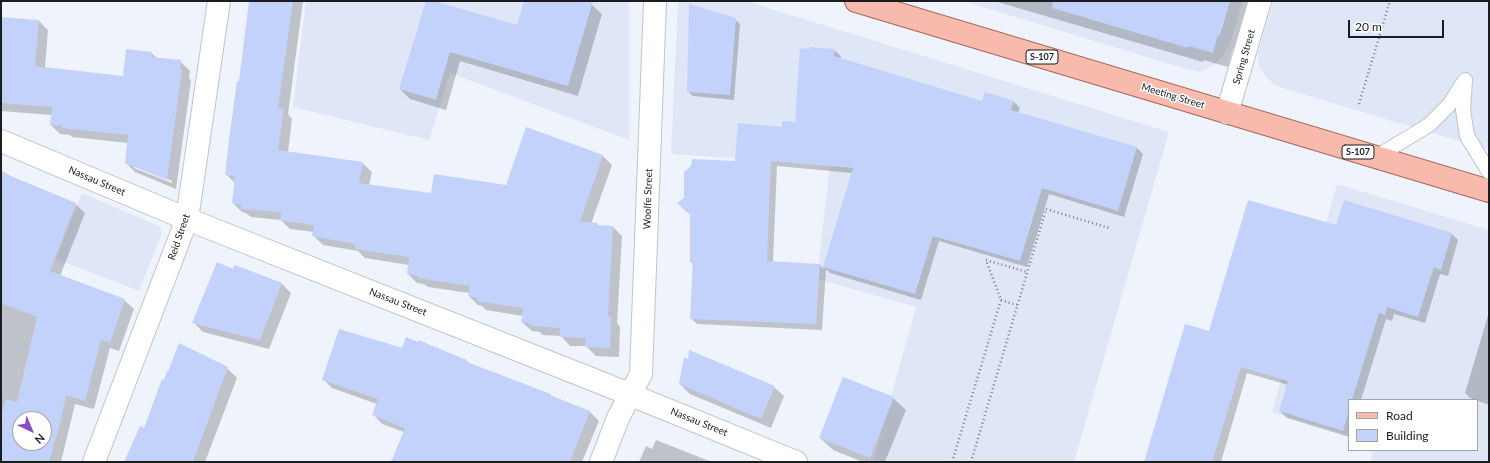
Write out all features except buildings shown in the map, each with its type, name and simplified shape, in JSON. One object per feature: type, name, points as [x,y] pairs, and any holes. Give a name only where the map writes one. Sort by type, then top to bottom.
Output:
[{"type":"main road","name":"Meeting Street","points":[[856,1],[1489,191]]},
{"type":"street","name":"Reid Street","points":[[94,462],[187,219],[219,1]]},
{"type":"street","name":"Woolfe Street","points":[[601,462],[618,418],[641,374],[655,1]]},
{"type":"street","name":"Spring Street","points":[[1227,113],[1260,1]]},
{"type":"street","name":"Nassau Street","points":[[1,141],[187,219],[631,394],[796,462]]},
{"type":"lane","points":[[1376,157],[1429,125],[1449,105],[1466,80],[1463,110],[1467,136],[1489,172]]},
{"type":"path","points":[[1359,104],[1390,1]]},
{"type":"path","points":[[971,462],[1046,209],[1109,228]]},
{"type":"path","points":[[952,462],[1001,300],[986,260],[1027,272]]},
{"type":"path","points":[[1001,300],[1018,305]]},
{"type":"shaded area","points":[[306,1],[629,1],[629,140],[450,73],[429,140],[293,107]]},
{"type":"shaded area","points":[[678,1],[746,1],[1169,132],[1074,462],[873,462],[916,307],[817,279],[830,164],[671,154]]},
{"type":"shaded area","points":[[963,1],[1243,1],[1229,46],[1217,63],[1200,72]]},
{"type":"shaded area","points":[[1273,1],[1489,1],[1489,150],[1276,86],[1267,78],[1259,67],[1258,53]]},
{"type":"shaded area","points":[[1337,184],[1489,230],[1489,462],[1370,462],[1373,451],[1478,451],[1478,399],[1348,399],[1348,435],[1272,412]]},
{"type":"shaded area","points":[[82,193],[161,228],[161,235],[139,291],[56,259]]}]
